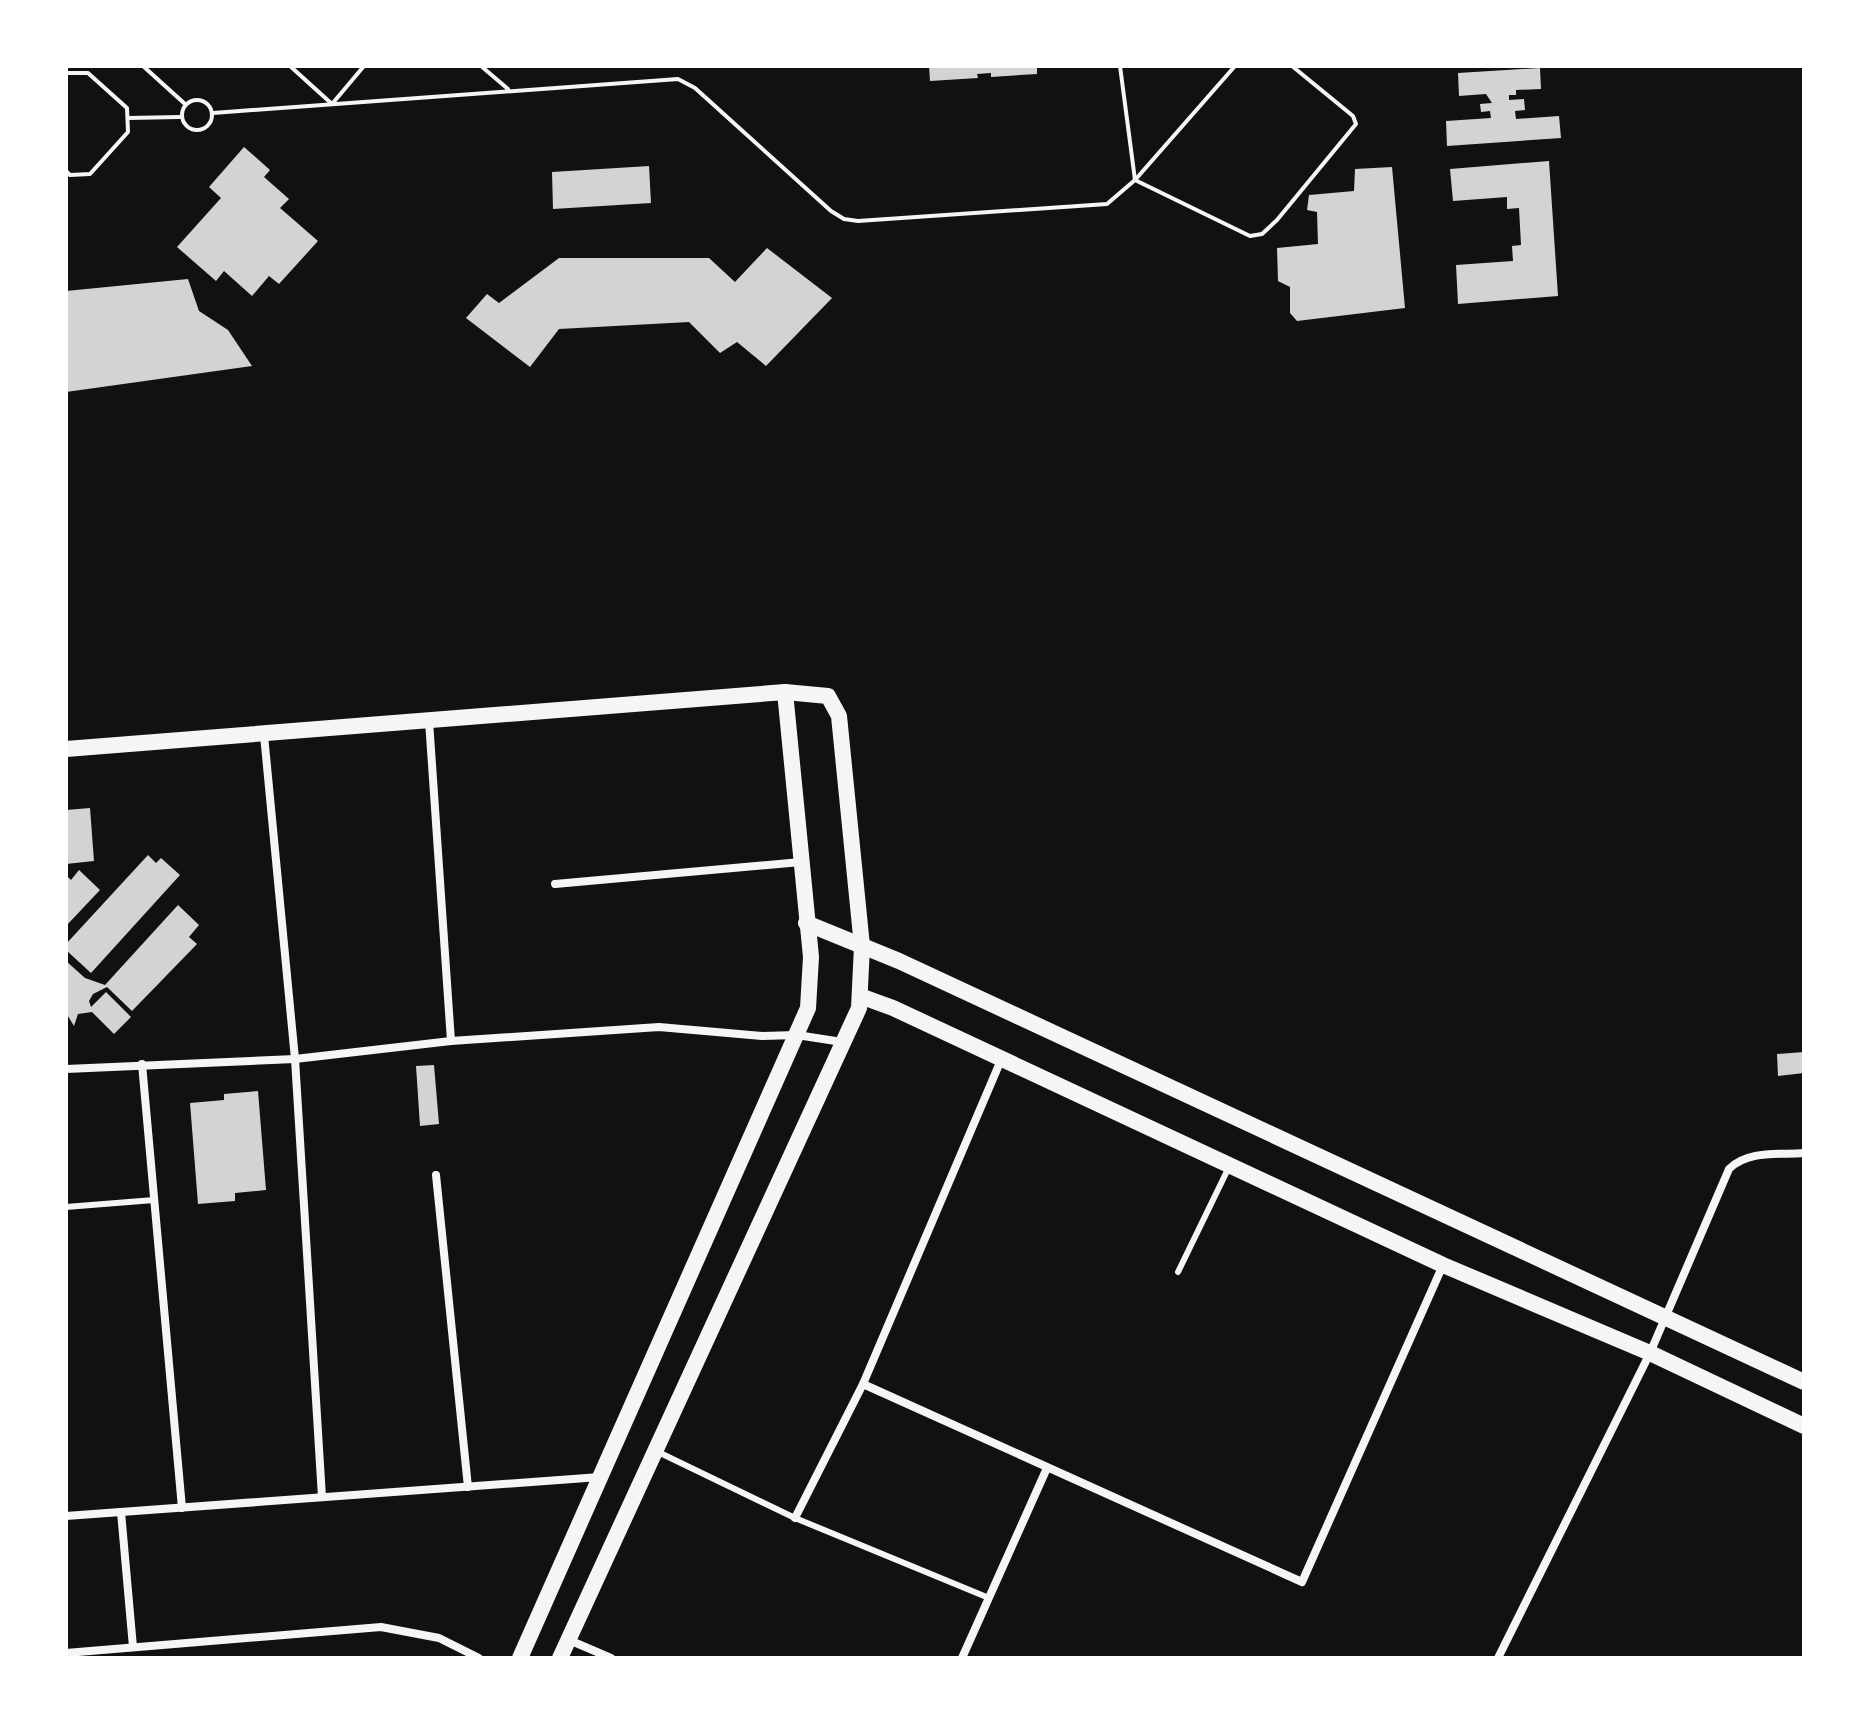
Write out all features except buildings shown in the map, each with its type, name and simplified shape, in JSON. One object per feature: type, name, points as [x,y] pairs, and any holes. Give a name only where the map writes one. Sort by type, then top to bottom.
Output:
[{"type":"main road","points":[[520,1658],[808,1008],[811,957],[785,692]]},
{"type":"main road","points":[[66,749],[785,692],[828,696],[839,716],[862,946],[859,1008],[560,1658]]},
{"type":"main road","points":[[806,923],[862,946],[1804,1382]]},
{"type":"main road","points":[[860,996],[893,1008],[1443,1265],[1650,1353],[1804,1426]]},
{"type":"street","points":[[429,721],[451,1041]]},
{"type":"street","points":[[264,735],[295,1059],[322,1497]]},
{"type":"street","points":[[555,884],[801,862]]},
{"type":"street","points":[[66,1069],[295,1059],[451,1041],[659,1027],[762,1036],[797,1035],[842,1042]]},
{"type":"street","points":[[795,1518],[863,1384],[1001,1060]]},
{"type":"street","points":[[142,1064],[182,1508]]},
{"type":"street","points":[[1498,1658],[1650,1353],[1729,1169],[1749,1156],[1804,1153]]},
{"type":"street","points":[[436,1175],[468,1487]]},
{"type":"street","points":[[863,1384],[1302,1582],[1443,1265]]},
{"type":"street","points":[[962,1658],[1047,1468]]},
{"type":"street","points":[[66,1516],[601,1477]]},
{"type":"street","points":[[121,1512],[133,1647]]},
{"type":"street","points":[[66,1653],[101,1654],[133,1647],[381,1627],[439,1638],[479,1658]]},
{"type":"street","points":[[568,1639],[611,1658]]},
{"type":"lane","points":[[1178,1272],[1229,1166]]},
{"type":"lane","points":[[66,1207],[154,1200]]},
{"type":"lane","points":[[656,1451],[795,1518],[989,1598]]},
{"type":"path","points":[[143,66],[185,104]]},
{"type":"path","points":[[290,66],[332,104]]},
{"type":"path","points":[[332,104],[364,66]]},
{"type":"path","points":[[481,66],[508,89]]},
{"type":"path","points":[[1120,66],[1135,180]]},
{"type":"path","points":[[213,113],[508,89],[678,79],[695,88],[844,219],[1100,206],[1135,180],[1235,66]]},
{"type":"path","points":[[1135,180],[1250,236],[1262,234],[1356,124],[1353,116],[1292,66]]},
{"type":"path","points":[[66,73],[88,73],[127,108],[128,118],[128,132],[90,174],[70,175],[66,171]]},
{"type":"path","points":[[185,104],[203,101],[213,113]]},
{"type":"path","points":[[180,117],[185,104]]},
{"type":"path","points":[[128,118],[180,117],[189,127],[200,128],[210,124],[213,113]]}]
